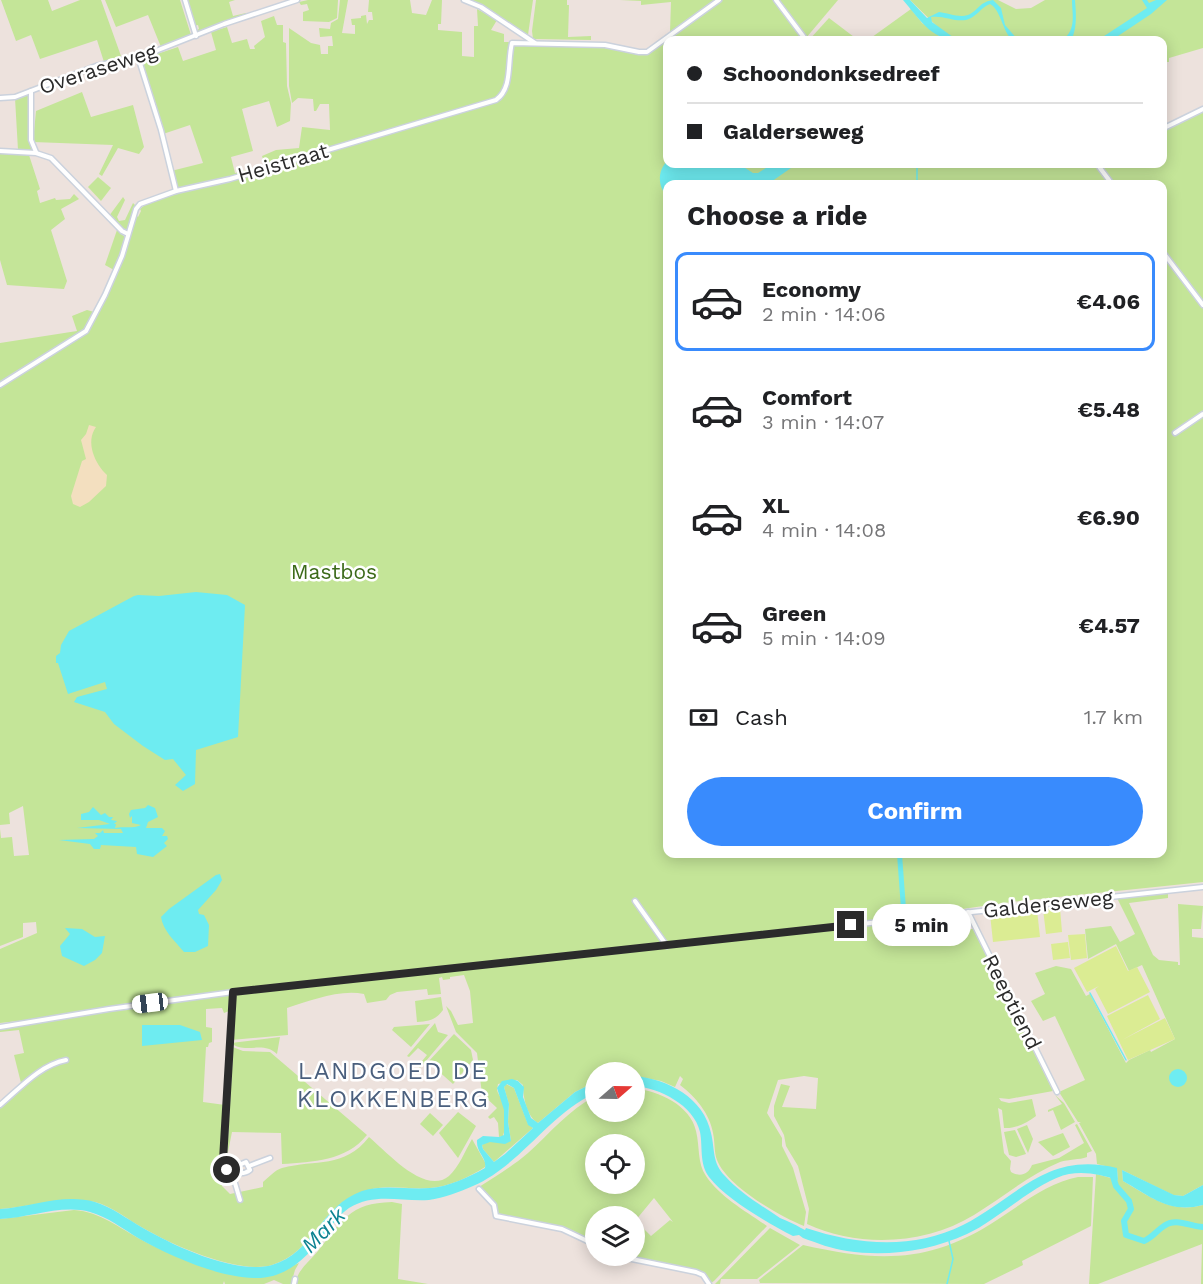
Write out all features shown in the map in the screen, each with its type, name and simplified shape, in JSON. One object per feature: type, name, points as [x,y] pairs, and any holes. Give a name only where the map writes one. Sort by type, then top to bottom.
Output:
[{"type":"street","points":[[185,0],[195,36]]},
{"type":"street","name":"Overaseweg","points":[[0,98],[15,97],[96,66],[138,57],[224,24],[297,0]]},
{"type":"street","points":[[464,0],[485,9],[536,43],[605,45],[647,52],[663,40]]},
{"type":"street","points":[[669,36],[719,0]]},
{"type":"street","points":[[776,0],[803,36]]},
{"type":"street","name":"Heistraat","points":[[128,234],[137,206],[176,191],[252,172],[496,100],[506,87],[512,43],[536,43]]},
{"type":"street","points":[[138,57],[161,130],[176,191]]},
{"type":"street","points":[[31,91],[31,140],[36,153]]},
{"type":"street","points":[[1167,127],[1203,109]]},
{"type":"street","points":[[0,151],[36,153],[51,158],[106,216],[128,234],[122,256],[86,331],[0,385]]},
{"type":"street","points":[[1099,168],[1109,180]]},
{"type":"street","points":[[1167,257],[1203,304]]},
{"type":"street","points":[[1175,433],[1203,414]]},
{"type":"street","name":"Galderseweg","points":[[0,1027],[233,992],[1203,887]]},
{"type":"street","points":[[635,901],[667,946]]},
{"type":"street","name":"Reeptiend","points":[[968,912],[1057,1092]]},
{"type":"street","points":[[233,992],[223,1167],[232,1172],[248,1172],[250,1171],[249,1166]]},
{"type":"street","points":[[0,1105],[45,1067],[66,1060]]},
{"type":"street","points":[[249,1166],[270,1158]]},
{"type":"street","points":[[232,1172],[243,1163],[249,1166]]},
{"type":"street","points":[[232,1172],[240,1200]]},
{"type":"street","points":[[479,1189],[494,1205],[496,1216],[562,1229],[585,1240]]},
{"type":"street","points":[[645,1262],[696,1272],[703,1275],[709,1284]]},
{"type":"green space","points":[[1,0],[48,0],[52,11],[80,0],[101,0],[121,56],[104,62],[97,40],[40,59],[31,35],[16,41]]},
{"type":"green space","points":[[105,0],[180,0],[191,35],[161,47],[148,15],[116,27]]},
{"type":"green space","points":[[188,0],[235,0],[229,2],[233,16],[246,13],[247,15],[198,32],[198,25],[194,26]]},
{"type":"green space","points":[[338,0],[337,18],[329,22],[303,21],[303,12],[309,10],[307,4],[301,5],[299,2]]},
{"type":"green space","name":"Mastbos","points":[[340,0],[348,0],[342,33],[355,34],[355,25],[352,25],[351,19],[366,15],[367,24],[369,20],[373,20],[372,12],[368,12],[369,0],[410,0],[412,13],[426,15],[432,0],[442,0],[441,24],[438,24],[438,30],[462,32],[462,56],[474,57],[474,26],[478,26],[477,9],[497,20],[491,30],[504,34],[504,42],[510,42],[508,57],[514,44],[599,47],[634,53],[652,50],[663,42],[663,168],[1167,168],[1167,128],[1203,110],[1203,882],[1012,902],[905,917],[906,921],[961,916],[911,924],[913,939],[958,935],[973,929],[1053,1091],[1009,1099],[999,1098],[1009,1103],[1032,1099],[1036,1116],[1021,1125],[1004,1128],[1002,1110],[998,1108],[1004,1153],[1011,1161],[1011,1172],[1023,1174],[1032,1165],[1059,1158],[1084,1143],[1075,1125],[1077,1124],[1092,1151],[1087,1153],[1087,1157],[1063,1161],[1049,1167],[955,1225],[913,1237],[870,1240],[827,1232],[807,1224],[809,1209],[798,1166],[786,1146],[784,1135],[774,1116],[774,1106],[781,1084],[790,1086],[782,1107],[816,1109],[818,1078],[804,1076],[778,1080],[767,1113],[782,1138],[782,1146],[793,1168],[806,1212],[804,1226],[755,1199],[731,1180],[717,1160],[709,1119],[691,1094],[680,1085],[683,1079],[680,1076],[675,1087],[645,1078],[645,1062],[585,1062],[585,1087],[575,1092],[538,1123],[528,1112],[523,1085],[517,1080],[498,1084],[497,1090],[503,1103],[505,1118],[503,1136],[499,1137],[498,1123],[494,1117],[490,1119],[488,1117],[497,1108],[482,1094],[477,1053],[456,1032],[446,1006],[458,1025],[473,1023],[470,991],[464,975],[443,980],[442,977],[439,978],[441,994],[428,995],[427,989],[397,992],[386,1000],[367,1003],[364,994],[345,993],[325,996],[287,1008],[288,1035],[231,1040],[229,1011],[224,1013],[222,1008],[206,1009],[206,1027],[212,1028],[212,1042],[206,1047],[203,1102],[225,1105],[222,1186],[230,1194],[263,1187],[263,1182],[282,1168],[329,1161],[350,1154],[369,1137],[407,1170],[429,1180],[439,1181],[453,1172],[472,1139],[486,1164],[473,1174],[451,1184],[437,1187],[387,1187],[362,1192],[335,1208],[308,1240],[287,1258],[272,1265],[258,1267],[224,1262],[188,1250],[95,1202],[72,1200],[0,1209],[0,1107],[45,1069],[65,1061],[65,1058],[47,1065],[21,1083],[14,1055],[24,1053],[19,1030],[0,1032],[0,1029],[19,1025],[18,1021],[0,1023],[0,949],[37,933],[36,922],[23,923],[23,937],[0,946],[0,829],[1,838],[12,837],[14,856],[29,855],[23,806],[9,813],[10,824],[0,825],[0,343],[77,331],[72,316],[87,310],[98,313],[140,209],[146,204],[179,193],[171,171],[203,163],[190,125],[163,134],[139,60],[178,47],[183,61],[216,50],[211,32],[227,27],[232,43],[247,39],[250,49],[255,49],[254,46],[265,37],[261,21],[274,16],[277,25],[283,25],[283,42],[286,43],[287,86],[291,103],[290,121],[277,127],[269,101],[242,109],[253,151],[231,157],[235,173],[265,165],[262,156],[276,150],[299,148],[302,127],[330,130],[329,104],[320,104],[314,111],[313,99],[298,98],[292,103],[289,86],[289,28],[311,43],[320,45],[321,54],[328,54],[328,46],[333,46],[332,36],[320,37],[319,28],[330,29],[331,23],[338,19]]},
{"type":"green space","points":[[468,0],[533,0],[528,35]]},
{"type":"green space","points":[[536,0],[567,0],[567,5],[569,5],[568,37],[591,36],[591,40],[533,39]]},
{"type":"green space","points":[[620,0],[714,0],[670,32],[671,2],[641,5],[641,1]]},
{"type":"green space","name":"Mastbos","points":[[722,0],[774,0],[801,36],[672,36]]},
{"type":"green space","points":[[779,0],[838,0],[808,36],[805,36]]},
{"type":"green space","points":[[910,0],[998,0],[1016,9],[1031,8],[1045,0],[1203,0],[1203,48],[1169,58],[1169,62],[1167,62],[1167,36],[947,36]]},
{"type":"green space","points":[[911,9],[922,23],[940,36],[874,36]]},
{"type":"green space","points":[[829,18],[853,36],[813,36]]},
{"type":"green space","points":[[82,92],[91,117],[133,105],[144,147],[139,154],[118,148],[102,176],[99,174],[113,145],[33,142],[36,111]]},
{"type":"green space","points":[[29,93],[30,144],[35,152],[18,150],[15,98]]},
{"type":"green space","points":[[0,153],[29,155],[40,189],[37,191],[40,203],[55,198],[56,200],[70,199],[74,194],[79,199],[61,209],[65,219],[51,230],[67,281],[64,289],[7,285],[0,260]]},
{"type":"green space","points":[[98,177],[111,188],[101,201],[88,187]]},
{"type":"green space","points":[[123,197],[125,200],[117,217],[119,221],[125,220],[133,203],[136,206],[128,229],[125,230],[109,216]]},
{"type":"green space","points":[[117,230],[126,238],[114,270],[105,265]]},
{"type":"green space","points":[[1168,892],[1168,898],[1129,903],[1153,955],[1159,960],[1178,962],[1178,965],[1180,965],[1178,904],[1203,906],[1201,929],[1192,929],[1192,937],[1203,938],[1203,1185],[1183,1196],[1173,1195],[1122,1170],[1123,1181],[1151,1198],[1181,1207],[1203,1205],[1203,1284],[1201,1284],[1202,1244],[1098,1284],[1089,1284],[1096,1174],[1118,1180],[1117,1169],[1097,1164],[1096,1154],[1079,1123],[1081,1122],[1078,1122],[1059,1092],[1085,1080],[1055,1016],[1043,1021],[1031,1001],[1045,994],[1035,973],[1056,966],[1071,969],[1086,996],[1090,994],[1126,1063],[1175,1039],[1142,965],[1129,971],[1116,944],[1088,959],[1085,929],[1111,926],[1120,942],[1135,934],[1117,898]]},
{"type":"green space","points":[[1060,908],[1062,932],[1046,934],[1043,909]]},
{"type":"green space","points":[[1037,910],[1040,937],[993,942],[990,914]]},
{"type":"green space","points":[[1085,934],[1087,958],[1071,960],[1068,935]]},
{"type":"green space","points":[[1068,942],[1070,958],[1053,960],[1051,944]]},
{"type":"green space","points":[[1116,946],[1128,971],[1137,967],[1150,992],[1108,1014],[1095,989],[1099,986],[1087,992],[1074,968]]},
{"type":"green space","points":[[1148,995],[1160,1019],[1122,1040],[1165,1018],[1175,1039],[1128,1060],[1107,1016]]},
{"type":"green space","points":[[441,997],[443,1010],[438,1016],[417,1022],[415,1001]]},
{"type":"green space","points":[[435,1023],[438,1032],[448,1035],[420,1068],[418,1066],[427,1055],[418,1048],[409,1057],[407,1056]]},
{"type":"green space","points":[[430,1024],[411,1047],[392,1030],[394,1027]]},
{"type":"green space","points":[[454,1034],[471,1050],[473,1060],[453,1084],[428,1062]]},
{"type":"green space","points":[[280,1037],[277,1054],[266,1048],[242,1048],[231,1043]]},
{"type":"green space","points":[[230,1046],[243,1051],[270,1052],[367,1135],[359,1144],[339,1155],[317,1161],[282,1164],[281,1133],[232,1132],[226,1154]]},
{"type":"green space","points":[[506,1084],[514,1088],[528,1124],[533,1128],[494,1162],[482,1145],[486,1142],[511,1141],[508,1122],[509,1105],[504,1087]]},
{"type":"green space","points":[[645,1090],[672,1101],[688,1114],[693,1122],[701,1166],[712,1184],[743,1210],[767,1226],[711,1283],[706,1276],[645,1261],[645,1230],[651,1236],[670,1220],[673,1222],[654,1198],[645,1209],[645,1206],[585,1206],[585,1238],[566,1229],[500,1216],[479,1187],[522,1158],[568,1115],[585,1103],[585,1122],[645,1122]]},
{"type":"green space","points":[[1055,1095],[1064,1103],[1075,1122],[1061,1130],[1053,1110],[1048,1112],[1062,1104]]},
{"type":"green space","points":[[458,1112],[476,1126],[458,1158],[439,1133]]},
{"type":"green space","points":[[430,1113],[443,1125],[433,1136],[420,1124]]},
{"type":"green space","points":[[1027,1125],[1033,1139],[1028,1153],[1017,1129]]},
{"type":"green space","points":[[1015,1130],[1026,1154],[1016,1157],[1009,1155],[1004,1132]]},
{"type":"green space","points":[[1063,1133],[1070,1147],[1053,1156],[1038,1142]]},
{"type":"green space","points":[[1078,1177],[1093,1177],[1091,1226],[1022,1261],[1023,1265],[984,1284],[760,1283],[759,1280],[803,1245],[830,1251],[880,1256],[926,1252],[949,1245],[973,1234],[1046,1189]]},
{"type":"green space","points":[[392,1202],[402,1204],[398,1279],[428,1284],[295,1284],[301,1270],[348,1216],[366,1206]]},
{"type":"green space","points":[[74,1210],[84,1211],[110,1221],[142,1240],[179,1257],[220,1268],[261,1272],[299,1263],[291,1284],[283,1284],[274,1280],[264,1284],[225,1284],[224,1281],[223,1284],[0,1284],[0,1219]]},
{"type":"green space","points":[[770,1228],[800,1245],[757,1279],[721,1279],[720,1284],[715,1284]]},
{"type":"sand","points":[[89,425],[96,427],[91,446],[95,459],[107,475],[106,486],[80,507],[73,504],[71,496],[82,461],[86,459],[81,440]]},
{"type":"water","points":[[903,0],[910,0],[927,18],[939,12],[965,16],[993,0],[1001,8],[1005,25],[1015,36],[1009,36],[997,11],[990,4],[966,20],[931,17],[932,22],[951,36],[939,36],[920,20]]},
{"type":"water","points":[[1072,0],[1075,0],[1073,36],[1067,36],[1071,29]]},
{"type":"water","points":[[1142,0],[1147,0],[1149,3],[1156,0],[1167,0],[1151,14],[1118,36],[1104,36],[1147,8]]},
{"type":"water","points":[[663,168],[745,168],[753,173],[758,173],[766,168],[791,168],[774,180],[663,180],[663,190],[660,179]]},
{"type":"water","points":[[196,592],[227,595],[245,605],[238,737],[196,750],[195,784],[183,791],[175,785],[186,775],[173,759],[165,760],[143,746],[114,724],[105,712],[74,702],[77,697],[107,689],[105,682],[68,694],[58,663],[56,663],[56,656],[60,653],[61,645],[69,631],[134,596]]},
{"type":"water","points":[[148,805],[155,808],[158,817],[148,822],[146,828],[162,828],[165,831],[162,836],[167,836],[168,839],[164,843],[167,846],[153,857],[137,854],[136,847],[101,845],[100,849],[94,849],[90,844],[59,840],[94,839],[98,836],[95,833],[103,830],[104,833],[123,833],[121,829],[77,828],[110,824],[99,820],[81,820],[81,814],[89,812],[93,807],[101,815],[105,813],[113,817],[111,820],[117,821],[114,824],[116,824],[115,828],[141,825],[132,823],[132,816],[130,818],[129,814],[131,810],[145,808]]},
{"type":"water","points":[[897,858],[902,858],[906,909],[901,909]]},
{"type":"water","points":[[220,874],[222,880],[216,890],[198,910],[199,914],[204,915],[209,925],[208,946],[195,952],[184,952],[167,931],[161,917]]},
{"type":"water","points":[[65,928],[82,929],[95,937],[105,936],[102,953],[84,966],[62,956],[60,946],[70,934]]},
{"type":"water","points":[[142,1025],[180,1025],[200,1032],[202,1040],[142,1046]]},
{"type":"water","points":[[1178,1069],[1184,1072],[1187,1078],[1184,1084],[1178,1087],[1172,1084],[1169,1078],[1172,1072]]},
{"type":"water","points":[[645,1078],[672,1086],[693,1100],[707,1121],[718,1166],[737,1188],[780,1218],[805,1230],[806,1228],[845,1238],[885,1242],[905,1241],[944,1233],[983,1214],[1035,1179],[1071,1166],[1093,1164],[1117,1168],[1118,1180],[1082,1173],[1057,1178],[1031,1192],[979,1228],[938,1245],[893,1253],[841,1250],[799,1235],[793,1236],[726,1194],[706,1172],[700,1132],[691,1114],[665,1094],[645,1087]]},
{"type":"water","name":"Mark","points":[[512,1079],[518,1081],[524,1087],[523,1097],[531,1118],[538,1123],[575,1092],[585,1087],[585,1098],[563,1114],[506,1166],[473,1186],[435,1199],[378,1199],[359,1203],[349,1208],[305,1257],[277,1275],[240,1277],[209,1270],[164,1252],[109,1220],[90,1212],[57,1210],[0,1219],[0,1209],[71,1199],[95,1202],[156,1235],[206,1257],[241,1266],[272,1265],[298,1250],[336,1207],[362,1191],[379,1188],[444,1186],[485,1168],[477,1140],[483,1136],[504,1135],[504,1110],[497,1088],[502,1081]],"holes":[[[507,1084],[514,1088],[528,1125],[533,1128],[494,1162],[483,1149],[482,1145],[490,1142],[505,1144],[511,1141],[508,1122],[509,1104],[504,1087]]]},
{"type":"water","points":[[1122,1170],[1174,1195],[1183,1196],[1203,1185],[1203,1205],[1181,1207],[1161,1202],[1123,1181]]},
{"type":"waterway","points":[[917,168],[917,180]]},
{"type":"waterway","points":[[1090,993],[1126,1060]]},
{"type":"waterway","points":[[1112,1173],[1116,1186],[1129,1201],[1131,1209],[1124,1221],[1126,1235],[1144,1241],[1173,1222],[1203,1227]]},
{"type":"waterway","points":[[947,1284],[953,1259],[949,1241]]},
{"type":"district","name":"LANDGOED DE KLOKKENBERG","points":[[393,1085]]},
{"type":"route","points":[[227,1170],[223,1167],[223,1160],[233,992],[851,925]]}]
